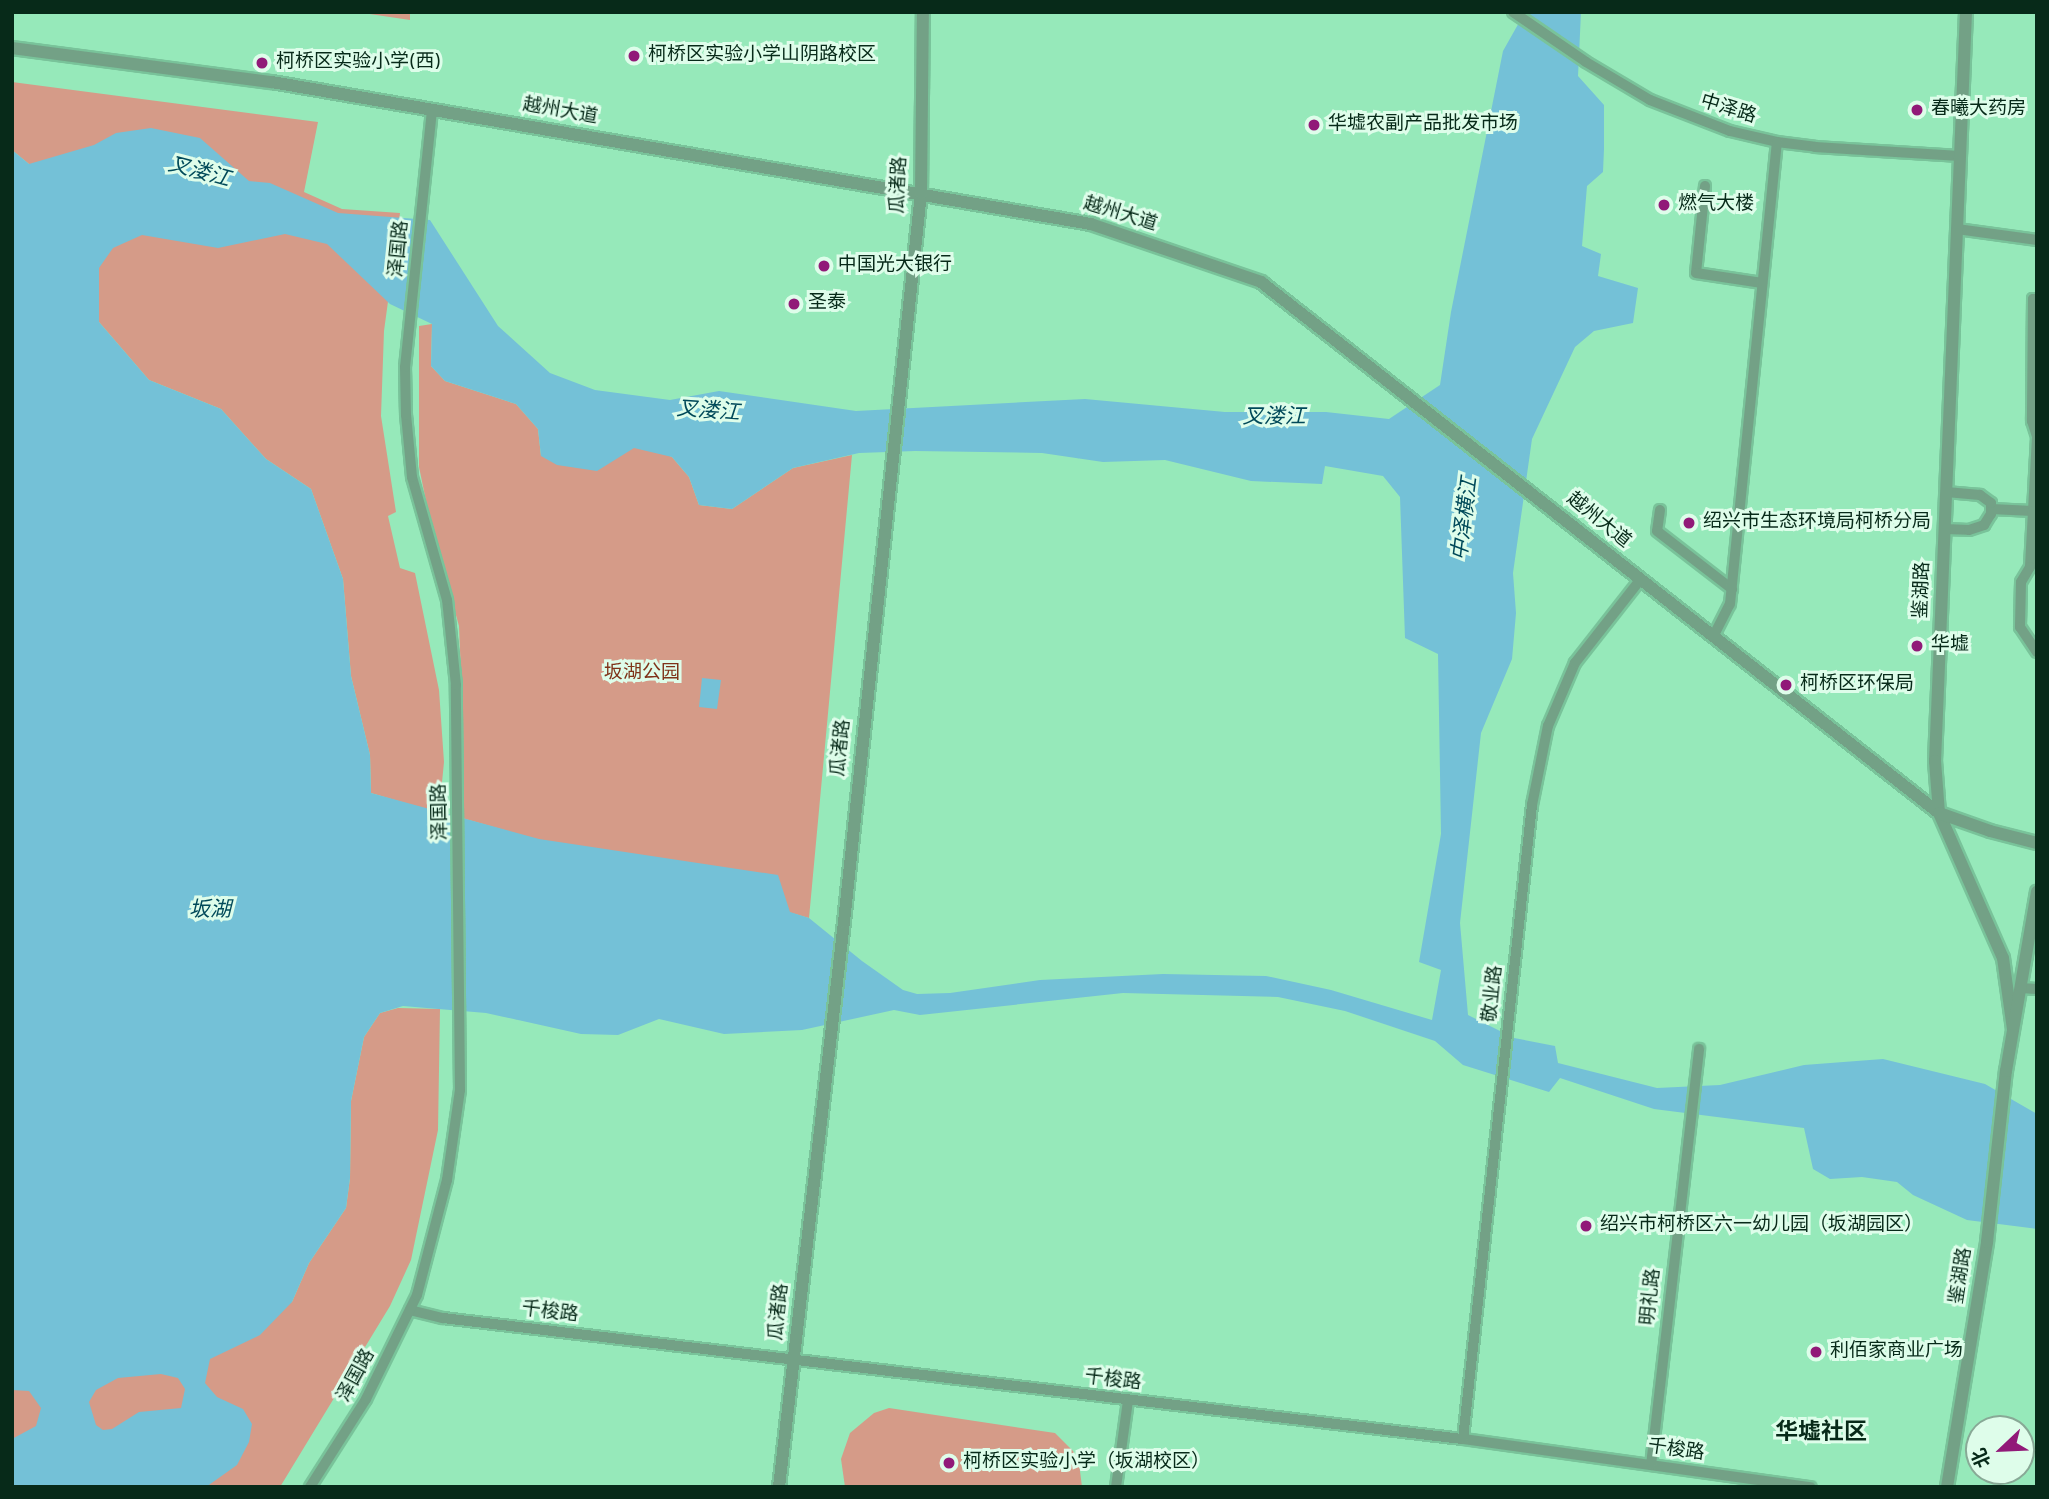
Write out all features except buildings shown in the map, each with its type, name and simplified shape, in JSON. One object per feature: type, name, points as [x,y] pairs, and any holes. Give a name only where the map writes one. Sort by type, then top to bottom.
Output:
[{"type":"street","name":"瓜渚路","points":[[779,1487],[844,922],[892,469],[898,387],[921,193],[923,12]]},
{"type":"street","name":"鉴湖路","points":[[1947,1487],[1987,1242],[2012,1029],[2003,958],[1939,813],[1935,761],[1966,12]]},
{"type":"street","name":"中泽路","points":[[1515,14],[1586,62],[1650,100],[1730,131],[1777,142],[1960,156]]},
{"type":"street","name":"越州大道","points":[[12,48],[272,82],[1091,224],[1261,282],[1339,340],[1640,580],[1939,813],[1990,831],[2037,843]]},
{"type":"street","name":"泽国路","points":[[310,1487],[366,1399],[410,1310],[431,1250],[446,1180],[460,1090],[456,685],[447,600],[412,477],[406,415],[405,367],[432,110]]},
{"type":"street","points":[[1713,637],[1730,604],[1732,589],[1777,142]]},
{"type":"street","points":[[1705,186],[1696,273],[1762,284]]},
{"type":"street","points":[[1957,229],[2037,240]]},
{"type":"street","points":[[2037,299],[2033,299],[2032,421],[2037,436],[2031,554],[2030,567],[2021,582],[2020,627],[2037,652]]},
{"type":"street","points":[[1944,529],[1969,530],[1984,525],[1991,509],[1991,503],[1980,495],[1946,492]]},
{"type":"street","points":[[1660,509],[1657,531],[1732,589]]},
{"type":"street","points":[[1991,509],[2033,511]]},
{"type":"street","points":[[2031,554],[2037,563]]},
{"type":"street","name":"敬业路","points":[[1463,1439],[1532,805],[1548,726],[1575,663],[1640,580]]},
{"type":"street","points":[[2012,1029],[2037,892]]},
{"type":"street","points":[[2020,988],[2037,989]]},
{"type":"street","name":"明礼路","points":[[1651,1465],[1699,1049]]},
{"type":"street","name":"千梭路","points":[[410,1310],[443,1318],[1463,1439],[1811,1487]]},
{"type":"street","points":[[1116,1487],[1128,1400]]},
{"type":"green space","points":[[356,12],[419,12],[410,14],[410,20]]},
{"type":"green space","points":[[12,82],[318,122],[304,192],[342,209],[400,213],[384,331],[381,416],[396,512],[388,516],[400,568],[415,573],[439,690],[444,762],[439,813],[371,793],[370,755],[351,676],[343,579],[311,489],[266,459],[221,409],[149,380],[99,322],[29,164],[12,150]]},
{"type":"green space","name":"坂湖公园","points":[[432,324],[431,366],[445,381],[516,404],[538,429],[541,456],[639,443],[672,457],[689,477],[699,505],[732,509],[793,468],[852,455],[809,918],[462,818],[463,722],[459,626],[431,525],[419,467],[419,326]]},
{"type":"green space","points":[[398,1008],[440,1009],[438,1130],[411,1260],[390,1306],[280,1487],[12,1487],[12,1359],[292,1302],[309,1263],[346,1208],[350,1178],[351,1101],[364,1037],[380,1013]]},
{"type":"green space","name":"柯桥区实验小学（坂湖校区）","points":[[889,1408],[1055,1433],[1073,1451],[1079,1463],[1082,1487],[845,1487],[841,1459],[850,1433],[874,1413]]},
{"type":"water","points":[[1525,12],[1581,12],[1578,76],[1604,105],[1603,172],[1587,186],[1582,246],[1601,254],[1598,276],[1638,288],[1633,323],[1594,331],[1575,347],[1532,439],[1513,573],[1516,613],[1512,659],[1481,733],[1460,923],[1468,1015],[1514,1038],[1555,1046],[1558,1063],[1657,1088],[1720,1085],[1804,1065],[1883,1059],[1985,1084],[2037,1114],[2037,1229],[1967,1220],[1913,1195],[1897,1182],[1862,1177],[1830,1179],[1813,1169],[1804,1128],[1654,1109],[1560,1078],[1549,1092],[1463,1065],[1435,1041],[1345,1011],[1278,997],[1123,993],[920,1015],[894,1010],[802,1030],[724,1034],[659,1019],[618,1035],[581,1034],[486,1013],[403,1006],[380,1013],[364,1037],[351,1101],[350,1178],[346,1208],[309,1263],[292,1302],[260,1335],[210,1359],[205,1383],[217,1397],[243,1409],[252,1424],[249,1442],[237,1465],[206,1487],[12,1487],[12,1439],[36,1426],[41,1408],[29,1391],[12,1390],[12,150],[29,164],[94,145],[116,133],[151,128],[200,138],[249,181],[270,183],[338,213],[430,220],[498,326],[550,373],[595,390],[670,400],[719,391],[856,411],[1085,399],[1225,412],[1326,412],[1389,419],[1440,385],[1451,312],[1503,51]],"holes":[[[285,234],[327,244],[390,304],[432,324],[431,366],[445,381],[516,404],[538,429],[541,456],[557,465],[597,471],[634,448],[672,457],[689,477],[699,505],[732,509],[793,468],[859,453],[1042,453],[1103,462],[1165,460],[1251,481],[1322,484],[1325,466],[1383,476],[1400,497],[1405,638],[1438,654],[1441,834],[1419,962],[1441,970],[1432,1020],[1331,990],[1266,976],[1163,974],[1040,980],[950,993],[917,994],[903,990],[809,918],[790,912],[778,875],[539,839],[371,793],[370,755],[351,676],[343,579],[311,489],[266,459],[221,409],[149,380],[99,322],[99,268],[113,248],[142,235],[218,248]],[[161,1374],[178,1378],[185,1389],[181,1408],[139,1412],[112,1429],[103,1430],[96,1425],[89,1402],[96,1390],[118,1378]]]},
{"type":"water","points":[[702,678],[721,680],[717,709],[699,707]]},
{"type":"place","name":"柯桥区实验小学山阴路校区","points":[[634,56]]},
{"type":"place","name":"柯桥区实验小学(西)","points":[[262,63]]},
{"type":"place","name":"春曦大药房","points":[[1917,110]]},
{"type":"place","name":"华墟农副产品批发市场","points":[[1314,125]]},
{"type":"place","name":"燃气大楼","points":[[1664,205]]},
{"type":"place","name":"中国光大银行","points":[[824,266]]},
{"type":"place","name":"圣泰","points":[[794,304]]},
{"type":"place","name":"绍兴市生态环境局柯桥分局","points":[[1689,523]]},
{"type":"place","name":"华墟","points":[[1917,646]]},
{"type":"place","name":"柯桥区环保局","points":[[1786,685]]},
{"type":"place","name":"绍兴市柯桥区六一幼儿园（坂湖园区）","points":[[1586,1226]]},
{"type":"place","name":"利佰家商业广场","points":[[1816,1352]]},
{"type":"place","name":"柯桥区实验小学（坂湖校区）","points":[[949,1463]]},
{"type":"district","name":"华墟社区","points":[[1821,1434]]},
{"type":"water label","name":"叉溇江","points":[[199,173]]},
{"type":"water label","name":"叉溇江","points":[[708,412]]},
{"type":"water label","name":"叉溇江","points":[[1274,418]]},
{"type":"water label","name":"中泽横江","points":[[1466,519]]},
{"type":"water label","name":"坂湖","points":[[210,911]]}]
